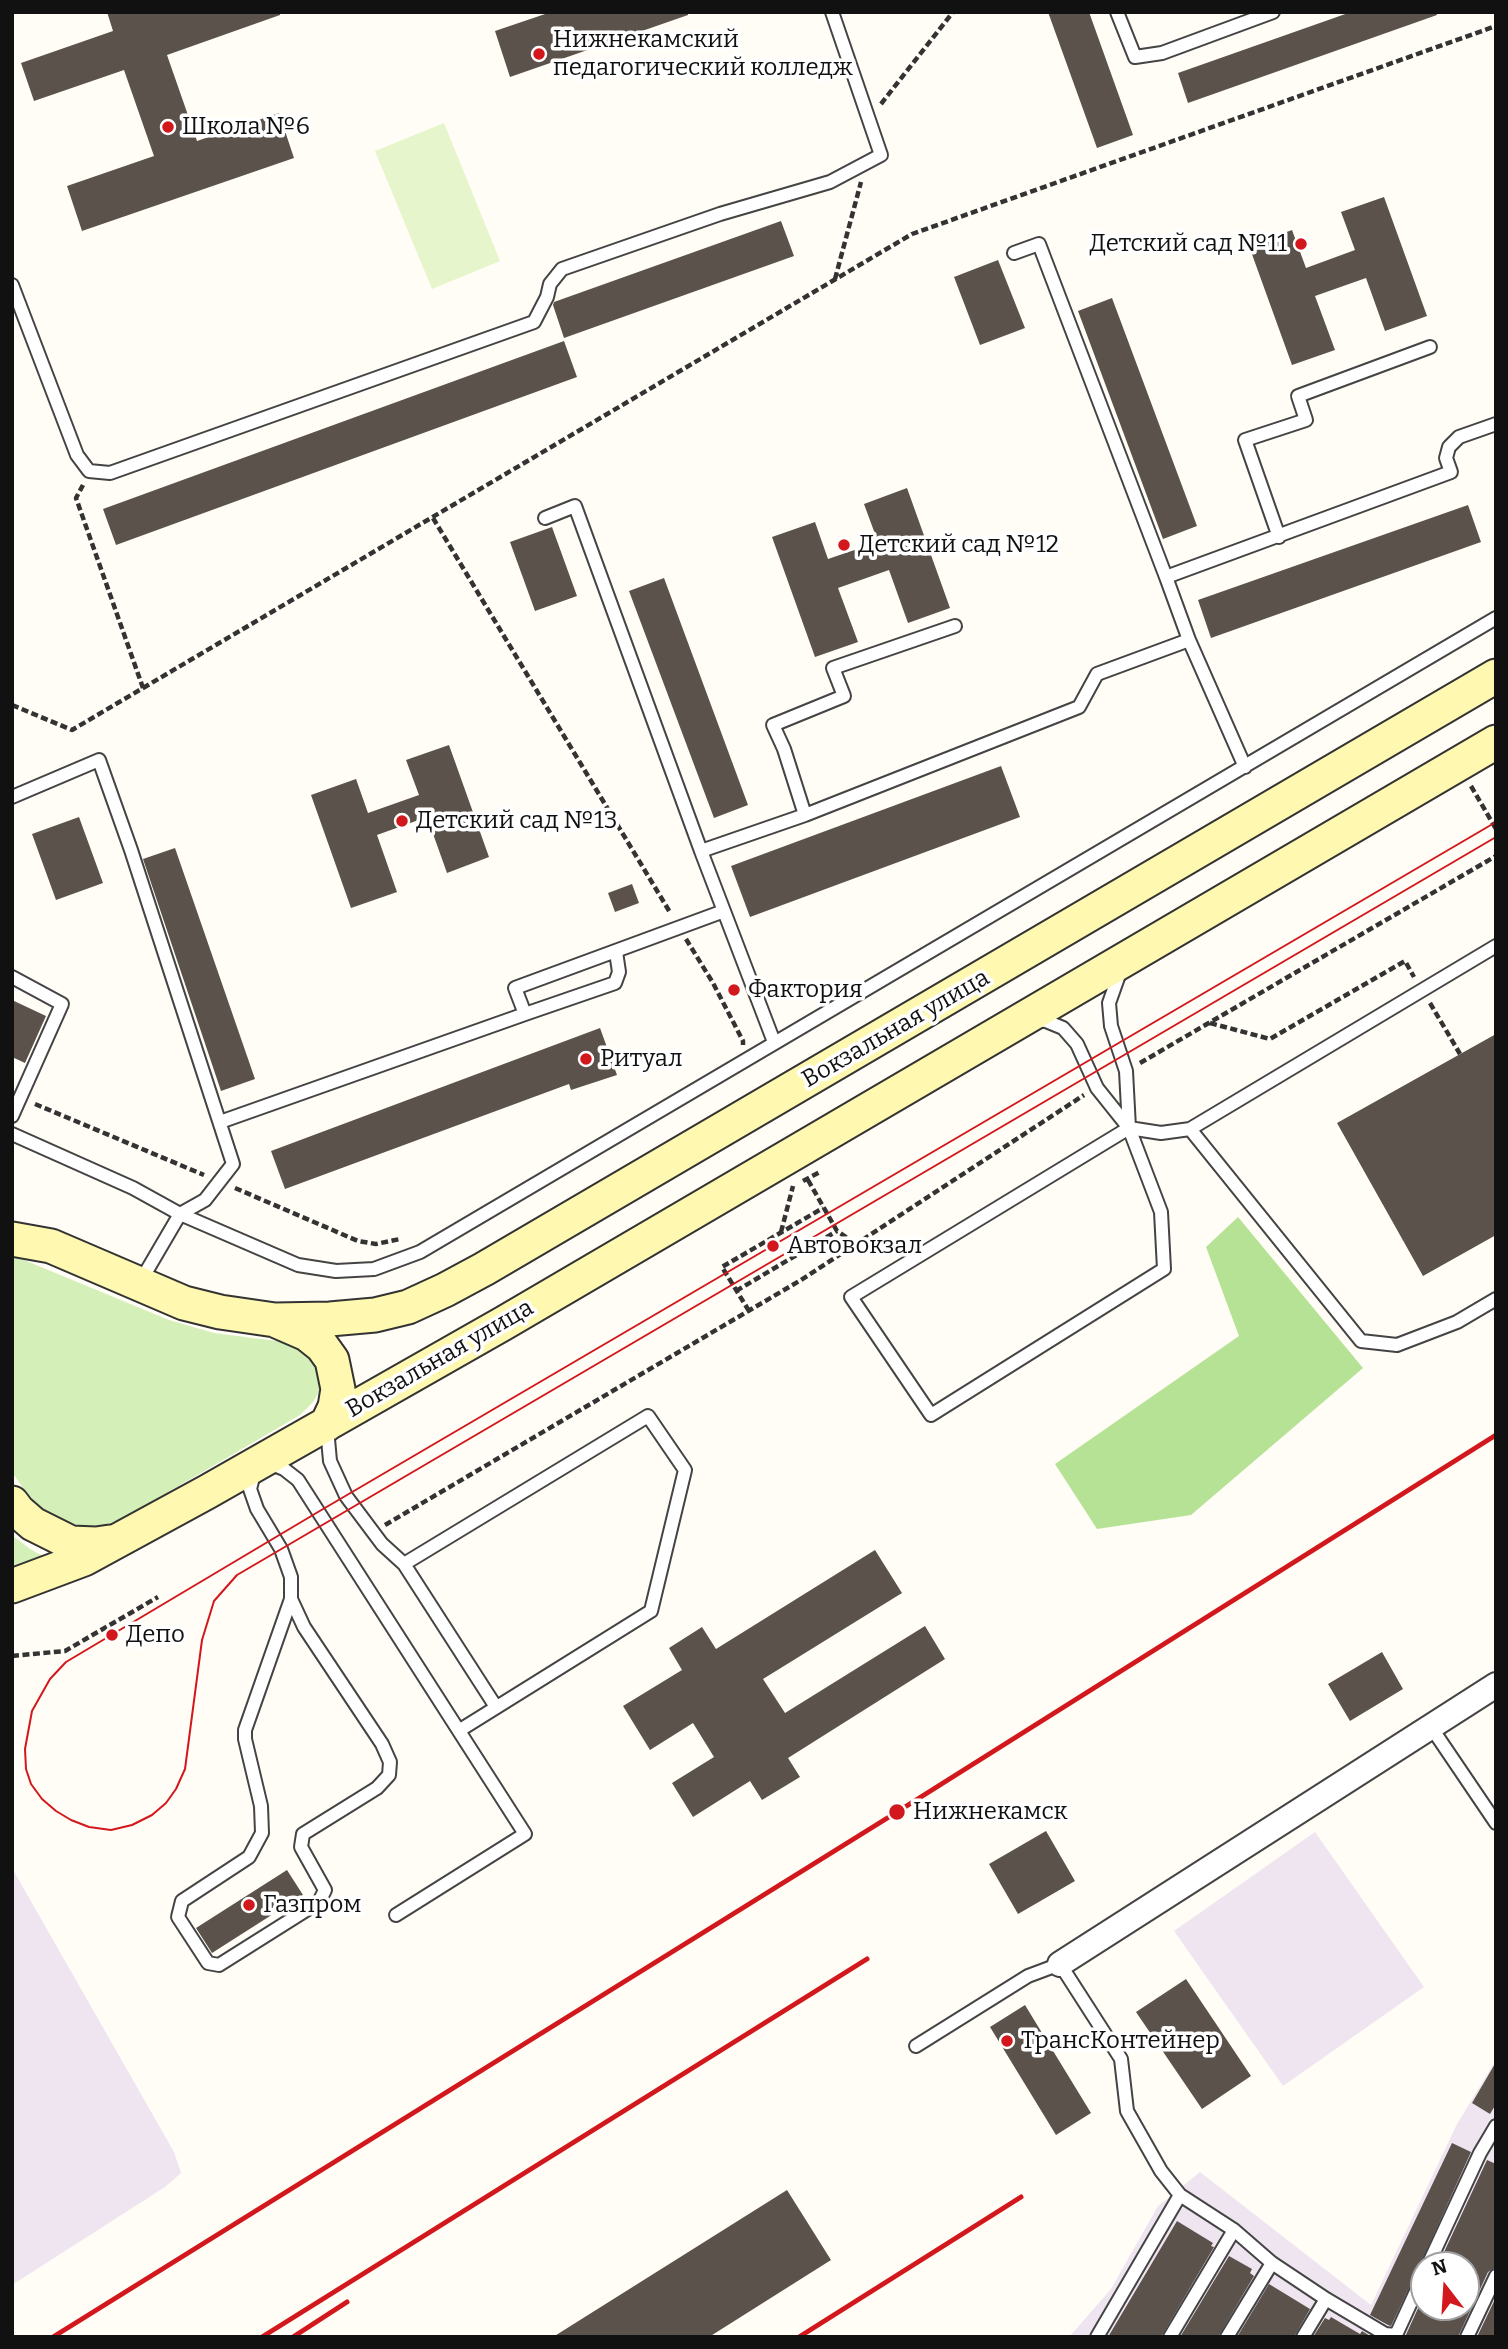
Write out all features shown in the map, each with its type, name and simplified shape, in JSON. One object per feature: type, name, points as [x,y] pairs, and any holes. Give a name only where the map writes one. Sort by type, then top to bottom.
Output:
[{"type":"main road","name":"Вокзальная улица","points":[[12,1239],[51,1246],[184,1303],[220,1312],[275,1320],[330,1319],[375,1315],[408,1307],[445,1290],[664,1165],[1496,676]]},
{"type":"main road","name":"Вокзальная улица","points":[[12,1586],[84,1559],[227,1494],[260,1462],[528,1309],[1496,742]]},
{"type":"main road","points":[[12,1227],[51,1246]]},
{"type":"main road","name":"Вокзальная улица","points":[[275,1320],[307,1334],[322,1346],[332,1360],[338,1389],[335,1407],[327,1424]]},
{"type":"main road","name":"Вокзальная улица","points":[[12,1503],[33,1524],[71,1543],[96,1544],[123,1539]]},
{"type":"street","points":[[1059,1964],[1496,1685]]},
{"type":"lane","points":[[12,285],[77,455],[89,471],[110,474],[534,322],[547,297],[550,284],[562,269],[720,214],[830,182],[881,155],[832,12]]},
{"type":"lane","points":[[1117,12],[1135,57],[1162,53],[1273,12]]},
{"type":"lane","points":[[1014,253],[1039,244],[1189,640],[1245,767]]},
{"type":"lane","points":[[1279,537],[1245,440],[1306,420],[1298,396],[1430,347]]},
{"type":"lane","points":[[1166,578],[1451,472],[1446,458],[1449,447],[1460,438],[1496,424]]},
{"type":"lane","points":[[545,518],[575,506],[774,1042]]},
{"type":"lane","points":[[12,1134],[133,1188],[180,1214],[298,1265],[336,1271],[374,1269],[420,1252],[1496,618]]},
{"type":"lane","points":[[805,815],[784,749],[773,725],[844,696],[833,668],[955,626]]},
{"type":"lane","points":[[701,851],[805,815],[1079,707],[1097,674],[1189,640]]},
{"type":"lane","points":[[12,797],[99,760],[233,1164],[205,1200],[180,1214],[139,1284]]},
{"type":"lane","points":[[525,1014],[515,988],[724,911]]},
{"type":"lane","points":[[1023,1019],[1046,1021],[1063,1028],[1077,1044],[1097,1088],[1129,1128],[1161,1212],[1164,1269],[930,1415],[851,1297],[1129,1128],[1161,1133],[1190,1129],[1496,946]]},
{"type":"lane","points":[[220,1122],[615,983],[620,972],[615,952]]},
{"type":"lane","points":[[1128,958],[1115,982],[1109,1003],[1111,1026],[1126,1071],[1129,1128]]},
{"type":"lane","points":[[12,977],[62,1004],[12,1116]]},
{"type":"lane","points":[[1190,1129],[1361,1341],[1397,1345],[1457,1322],[1496,1299]]},
{"type":"lane","points":[[404,1564],[648,1416],[685,1470],[651,1611],[460,1730]]},
{"type":"lane","points":[[327,1424],[327,1444],[335,1474],[346,1496],[372,1533],[404,1564],[496,1707]]},
{"type":"lane","points":[[291,1599],[304,1627],[382,1744],[390,1762],[389,1775],[377,1788],[303,1834],[300,1847],[325,1890],[319,1902],[219,1965],[208,1963],[178,1917],[182,1901],[249,1857],[262,1833],[261,1806],[245,1730],[291,1599],[291,1577],[281,1549],[257,1509],[250,1489],[260,1462],[284,1469],[298,1480],[525,1834],[396,1915]]},
{"type":"lane","points":[[227,1494],[257,1509]]},
{"type":"lane","points":[[1431,1727],[1496,1823]]},
{"type":"lane","points":[[916,2046],[1028,1976],[1059,1964],[1121,2059],[1127,2111],[1161,2171],[1180,2195],[1234,2230],[1272,2263],[1326,2299],[1390,2336],[1410,2300]]},
{"type":"lane","points":[[1434,2251],[1480,2153],[1494,2131]]},
{"type":"lane","points":[[1097,2337],[1180,2195]]},
{"type":"lane","points":[[1170,2337],[1234,2230]]},
{"type":"lane","points":[[1227,2337],[1272,2263]]},
{"type":"lane","points":[[1467,2337],[1496,2276]]},
{"type":"lane","points":[[1303,2337],[1326,2299]]},
{"type":"path","points":[[869,119],[953,12]]},
{"type":"path","points":[[12,705],[72,730],[912,234],[1496,26]]},
{"type":"path","points":[[835,280],[866,163]]},
{"type":"path","points":[[89,471],[76,498],[143,688]]},
{"type":"path","points":[[433,518],[713,983],[743,1041],[743,1060]]},
{"type":"path","points":[[1466,775],[1496,830]]},
{"type":"path","points":[[1126,1071],[1496,856]]},
{"type":"path","points":[[1209,1023],[1269,1039],[1405,961],[1460,1054]]},
{"type":"path","points":[[372,1533],[858,1245],[1097,1088]]},
{"type":"path","points":[[781,1233],[793,1184],[808,1180],[831,1166]]},
{"type":"path","points":[[808,1180],[837,1231],[858,1245]]},
{"type":"path","points":[[749,1311],[722,1268],[823,1208]]},
{"type":"path","points":[[736,1291],[837,1231]]},
{"type":"path","points":[[12,1656],[65,1651],[158,1597]]},
{"type":"shaded area","points":[[1315,1832],[1424,1987],[1283,2086],[1174,1931]]},
{"type":"shaded area","points":[[12,1868],[174,2152],[181,2173],[165,2187],[12,2285]]},
{"type":"shaded area","points":[[1496,2060],[1496,2337],[1069,2337],[1111,2289],[1158,2206],[1200,2172],[1371,2305],[1457,2124]]},
{"type":"green space","points":[[444,123],[500,261],[432,289],[375,151]]},
{"type":"green space","points":[[1238,1217],[1363,1368],[1191,1515],[1097,1529],[1055,1464],[1239,1336],[1206,1247]]},
{"type":"green space","points":[[12,1255],[169,1320],[214,1333],[284,1342],[299,1348],[310,1357],[317,1368],[321,1378],[320,1390],[300,1415],[122,1519],[86,1527],[49,1517],[32,1501],[12,1472]]},
{"type":"green space","points":[[12,1535],[30,1549],[45,1557],[12,1568]]},
{"type":"building","name":"Школа №6","points":[[107,12],[280,12],[280,15],[167,55],[197,141],[279,113],[294,158],[82,231],[67,186],[154,156],[124,70],[34,101],[21,63],[113,31]]},
{"type":"building","name":"Нижнекамский педагогический колледж","points":[[551,12],[688,12],[688,15],[510,77],[495,31]]},
{"type":"building","points":[[1048,12],[1089,12],[1133,135],[1097,148]]},
{"type":"building","points":[[1351,12],[1436,12],[1437,15],[1188,103],[1178,73]]},
{"type":"building","points":[[1384,197],[1427,316],[1385,331],[1366,278],[1315,296],[1335,350],[1292,365],[1249,246],[1292,230],[1306,268],[1355,250],[1341,212]]},
{"type":"building","points":[[781,221],[794,256],[564,338],[554,302]]},
{"type":"building","points":[[998,260],[1025,328],[980,345],[954,277]]},
{"type":"building","points":[[1112,298],[1197,526],[1163,539],[1078,311]]},
{"type":"building","points":[[564,341],[577,377],[116,545],[103,509]]},
{"type":"building","points":[[907,488],[950,608],[908,623],[889,570],[838,588],[858,642],[815,657],[772,537],[815,522],[828,559],[878,542],[864,504]]},
{"type":"building","points":[[1468,505],[1481,542],[1211,638],[1198,600]]},
{"type":"building","points":[[552,527],[577,596],[535,611],[510,542]]},
{"type":"building","points":[[664,578],[748,805],[714,818],[629,591]]},
{"type":"building","points":[[449,745],[489,857],[447,873],[427,817],[377,835],[397,892],[351,908],[311,795],[356,779],[368,813],[419,795],[406,760]]},
{"type":"building","points":[[1001,766],[1020,817],[750,917],[731,866]]},
{"type":"building","points":[[79,817],[103,883],[56,900],[32,834]]},
{"type":"building","points":[[175,848],[255,1079],[221,1091],[143,859]]},
{"type":"building","points":[[632,884],[639,903],[615,912],[608,893]]},
{"type":"building","points":[[12,1000],[46,1016],[25,1063],[12,1057]]},
{"type":"building","points":[[600,1028],[617,1075],[571,1090],[569,1084],[285,1189],[271,1151]]},
{"type":"building","points":[[1496,1034],[1496,1235],[1423,1276],[1337,1123]]},
{"type":"building","points":[[875,1550],[902,1593],[763,1679],[785,1713],[925,1626],[945,1659],[788,1758],[800,1777],[762,1800],[750,1781],[693,1817],[672,1783],[714,1757],[693,1723],[650,1750],[623,1706],[682,1670],[669,1648],[702,1627],[716,1649]]},
{"type":"building","points":[[1382,1652],[1403,1689],[1350,1721],[1328,1684]]},
{"type":"building","points":[[1046,1831],[1075,1881],[1018,1914],[989,1864]]},
{"type":"building","points":[[287,1870],[303,1895],[212,1953],[196,1928]]},
{"type":"building","points":[[1186,1979],[1251,2076],[1202,2109],[1136,2012]]},
{"type":"building","points":[[1025,2005],[1091,2113],[1056,2135],[990,2027]]},
{"type":"building","points":[[1496,2062],[1496,2104],[1490,2114],[1472,2103]]},
{"type":"building","points":[[1452,2143],[1471,2152],[1426,2251],[1410,2251],[1410,2286],[1391,2326],[1370,2315]]},
{"type":"building","points":[[1487,2160],[1496,2164],[1496,2267],[1488,2272],[1480,2289],[1480,2251],[1445,2251]]},
{"type":"building","points":[[787,2190],[831,2260],[709,2337],[553,2337]]},
{"type":"building","points":[[1177,2221],[1213,2243],[1211,2246],[1214,2247],[1161,2337],[1108,2337]]},
{"type":"building","points":[[1229,2256],[1252,2269],[1250,2273],[1254,2276],[1218,2337],[1180,2337]]},
{"type":"building","points":[[1269,2284],[1310,2309],[1294,2337],[1237,2337]]},
{"type":"building","points":[[1496,2297],[1496,2337],[1477,2337]]},
{"type":"building","points":[[1331,2317],[1360,2334],[1362,2331],[1372,2337],[1313,2337],[1325,2318],[1329,2320]]},
{"type":"building","points":[[1412,2321],[1465,2321],[1458,2337],[1405,2337]]},
{"type":"tram line","points":[[1496,822],[66,1662],[50,1679],[32,1711],[25,1749],[26,1769],[31,1784],[42,1799],[56,1811],[89,1827],[111,1830],[132,1825],[152,1815],[166,1803],[185,1769],[202,1640],[214,1601],[237,1575],[1496,837]]},
{"type":"railway","points":[[53,2337],[897,1812],[1496,1435]]},
{"type":"railway","points":[[262,2337],[867,1959]]},
{"type":"railway","points":[[799,2337],[1021,2197]]},
{"type":"railway","points":[[293,2337],[347,2302]]},
{"type":"place","name":"Нижнекамский педагогический колледж","points":[[539,54]]},
{"type":"place","name":"Школа №6","points":[[168,127]]},
{"type":"place","name":"Детский сад №11","points":[[1301,244]]},
{"type":"place","name":"Детский сад №12","points":[[844,545]]},
{"type":"place","name":"Детский сад №13","points":[[402,821]]},
{"type":"place","name":"Фактория","points":[[734,990]]},
{"type":"place","name":"Ритуал","points":[[586,1059]]},
{"type":"place","name":"Автовокзал","points":[[773,1246]]},
{"type":"place","name":"Депо","points":[[112,1635]]},
{"type":"place","name":"Нижнекамск","points":[[897,1812]]},
{"type":"place","name":"Газпром","points":[[249,1905]]},
{"type":"place","name":"ТрансКонтейнер","points":[[1007,2041]]}]
